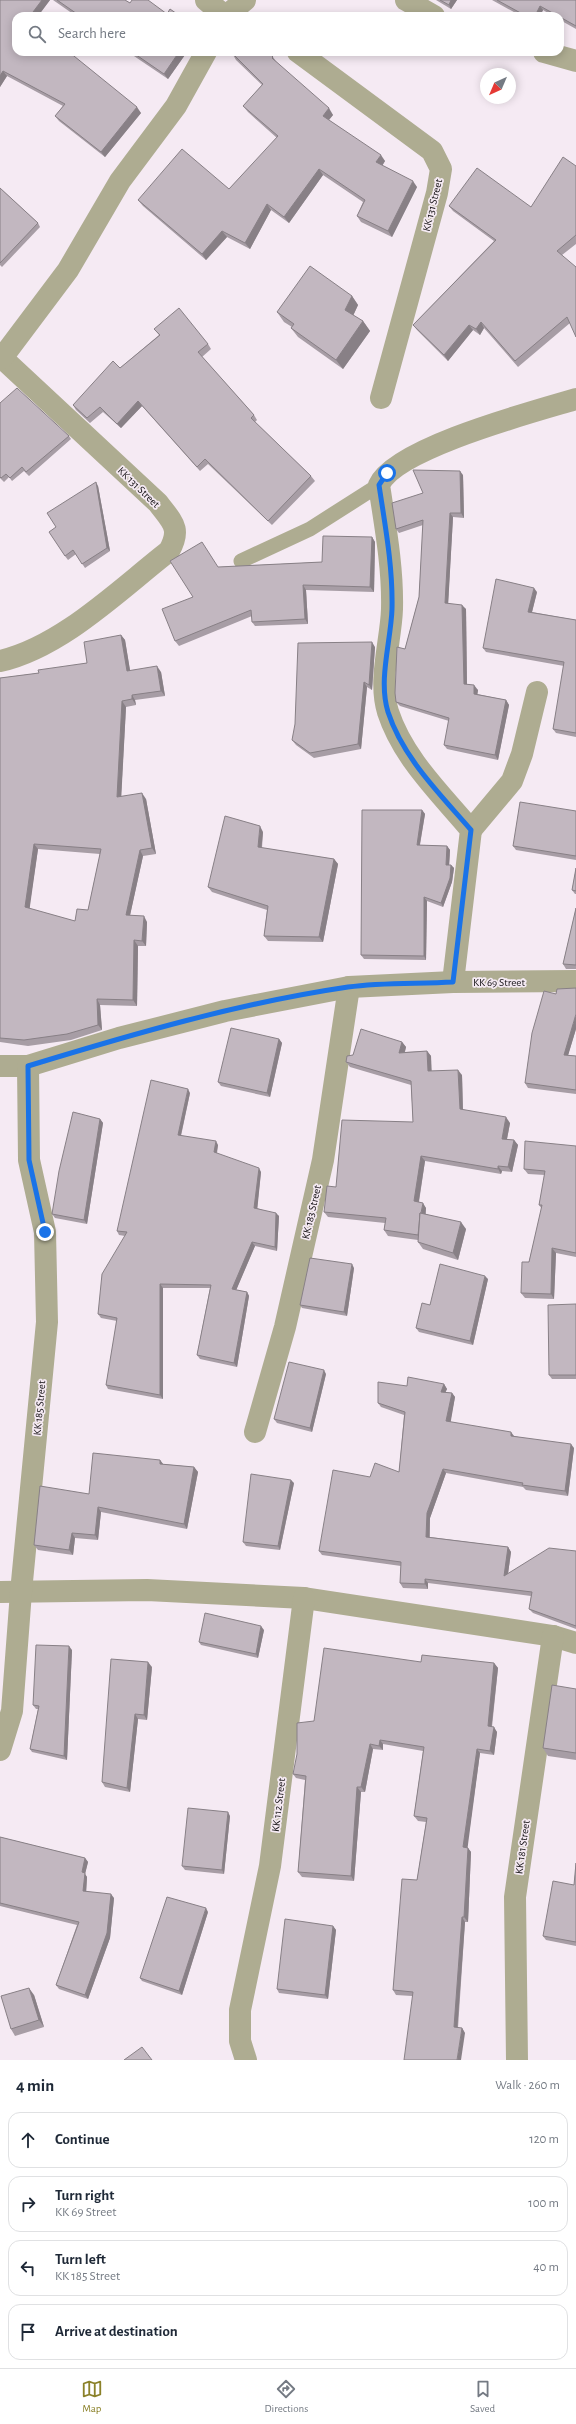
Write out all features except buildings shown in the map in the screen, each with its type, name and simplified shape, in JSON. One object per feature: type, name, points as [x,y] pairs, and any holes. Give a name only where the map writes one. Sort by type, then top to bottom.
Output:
[{"type":"street","points":[[206,0],[221,12]]},
{"type":"street","points":[[231,12],[246,0]]},
{"type":"street","points":[[406,0],[427,12]]},
{"type":"street","name":"KK 131 Street","points":[[0,661],[14,658],[56,637],[86,616],[169,551],[176,539],[176,528],[158,503],[1,357],[68,270],[120,181],[176,106],[204,56]]},
{"type":"street","name":"KK 131 Street","points":[[303,56],[432,151],[441,169],[436,193],[381,398]]},
{"type":"street","points":[[558,56],[576,61]]},
{"type":"street","points":[[471,830],[415,764],[400,742],[387,710],[385,684],[392,609],[391,578],[379,485],[387,473],[401,464],[457,435],[576,399]]},
{"type":"street","points":[[453,982],[471,830],[512,782],[522,754],[537,692]]},
{"type":"street","name":"KK 69 Street","points":[[0,1066],[28,1066],[119,1038],[224,1011],[349,987],[453,982],[576,982]]},
{"type":"street","name":"KK 183 Street","points":[[255,1432],[285,1327],[323,1160],[349,987]]},
{"type":"street","name":"KK 185 Street","points":[[0,1750],[12,1711],[11,1592],[47,1322],[45,1232],[29,1160],[28,1066]]},
{"type":"street","points":[[11,1592],[147,1590],[304,1598],[553,1636],[576,1644]]},
{"type":"street","name":"KK 112 Street","points":[[246,2060],[240,2041],[240,2010],[271,1859],[304,1598]]},
{"type":"street","name":"KK 181 Street","points":[[517,2060],[515,1897],[553,1636]]},
{"type":"lane","points":[[241,561],[310,529],[379,485]]},
{"type":"route","points":[[45,1232],[29,1160],[28,1066],[119,1038],[224,1011],[349,987],[453,982],[471,830],[415,764],[400,742],[387,710],[385,684],[392,609],[391,578],[379,485],[382,478],[387,473]]}]
